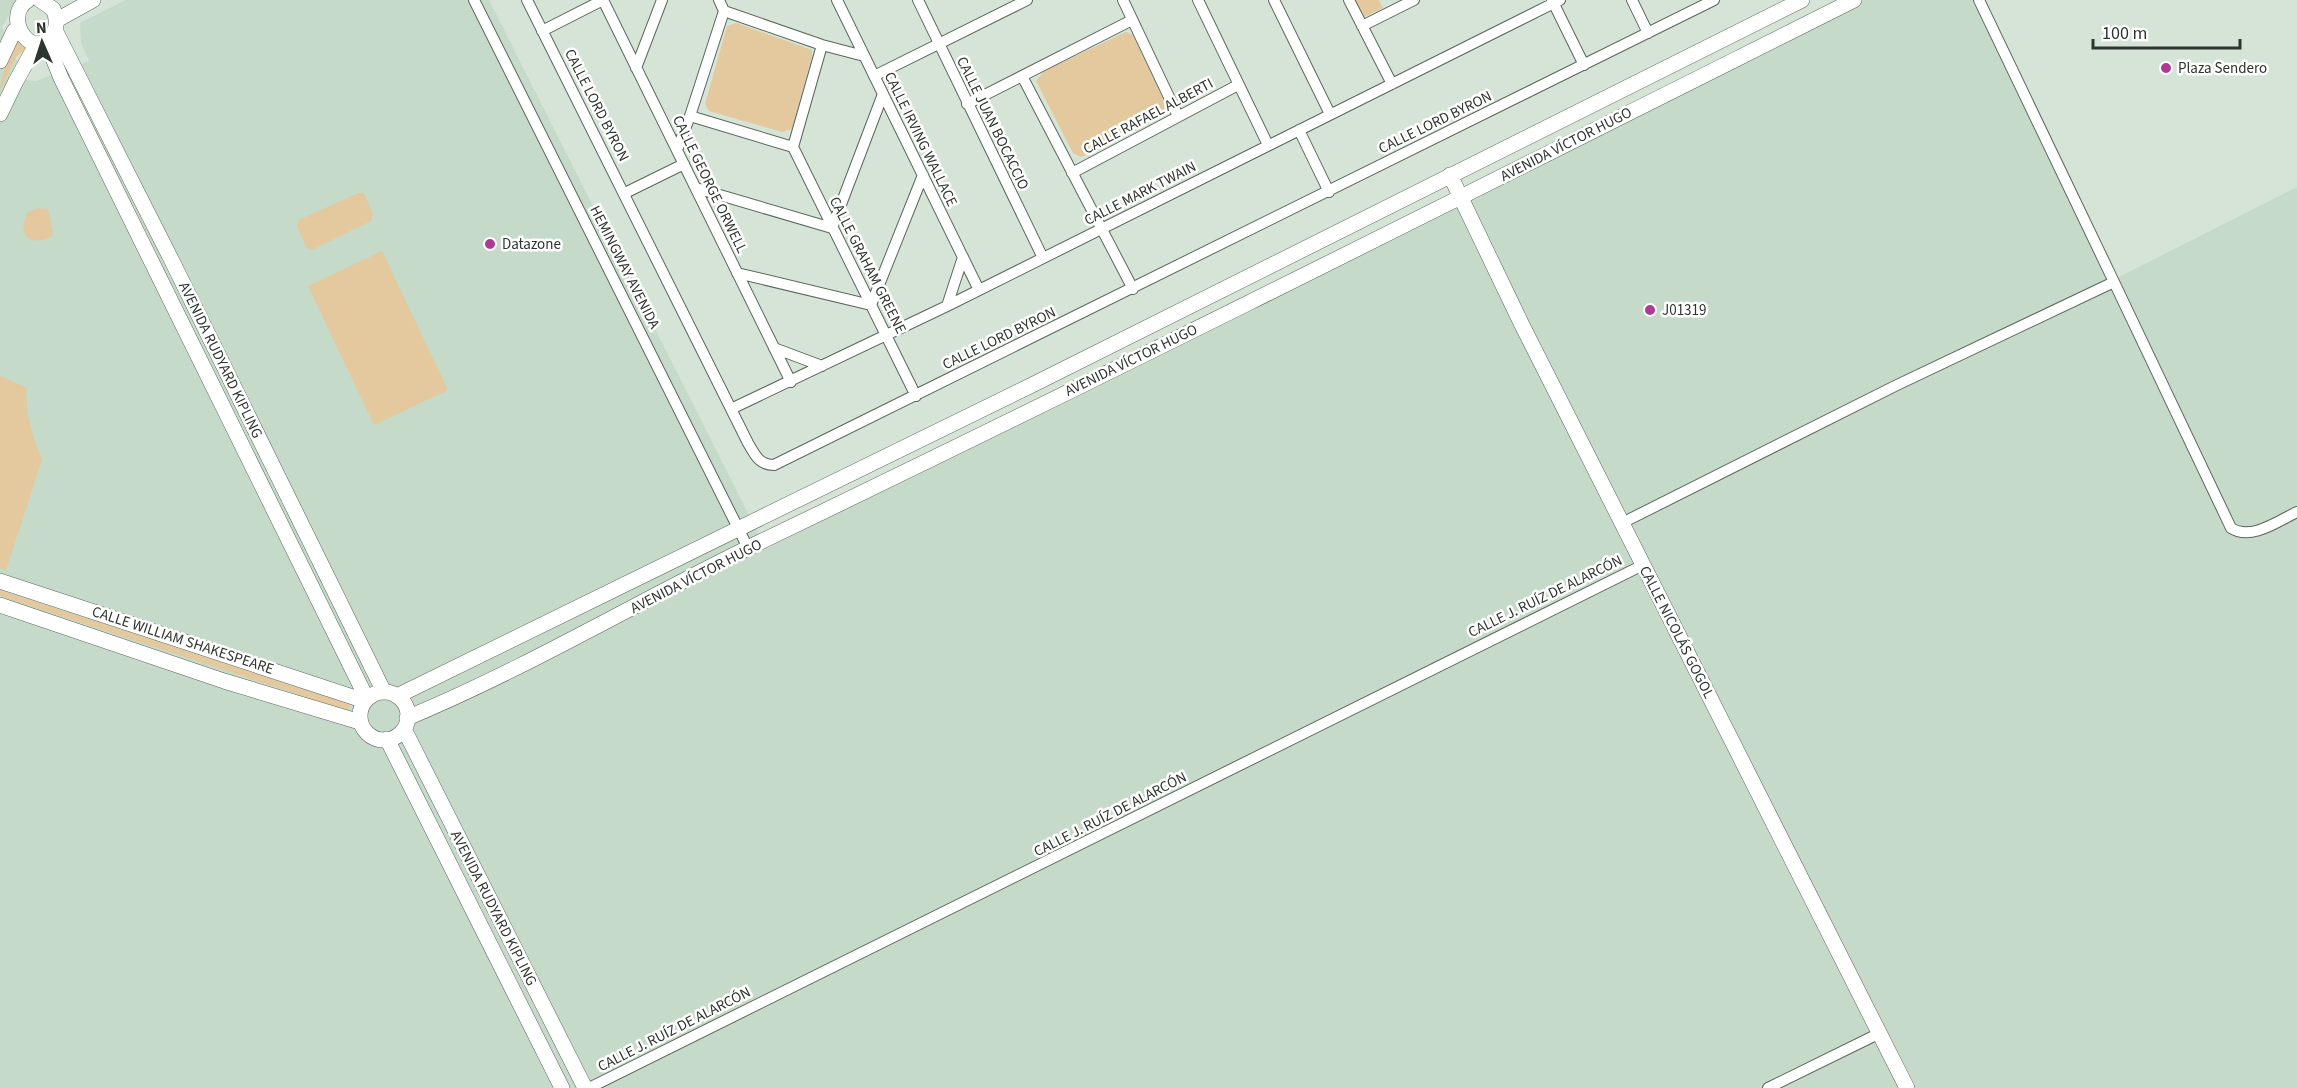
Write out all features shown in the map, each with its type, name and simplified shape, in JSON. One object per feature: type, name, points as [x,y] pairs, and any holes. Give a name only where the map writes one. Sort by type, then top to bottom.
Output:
[{"type":"street","points":[[0,61],[11,21],[19,5],[35,0],[53,9],[49,34]]},
{"type":"street","points":[[0,114],[16,81],[49,34],[93,0]]},
{"type":"street","name":"HEMINGWAY AVENIDA","points":[[474,0],[748,548]]},
{"type":"street","name":"CALLE LORD BYRON","points":[[527,0],[731,409],[758,459],[767,465],[774,465],[916,396],[1714,0]]},
{"type":"street","points":[[542,30],[603,0]]},
{"type":"street","name":"CALLE GEORGE ORWELL","points":[[603,0],[791,382]]},
{"type":"street","points":[[636,68],[662,0]]},
{"type":"street","points":[[676,150],[690,116],[724,11],[719,0]]},
{"type":"street","name":"CALLE IRVING WALLACE","points":[[837,0],[979,290]]},
{"type":"street","name":"CALLE JUAN BOCACCIO","points":[[918,0],[1043,258]]},
{"type":"street","points":[[874,76],[1027,0]]},
{"type":"street","points":[[1123,0],[1178,116]]},
{"type":"street","points":[[1198,0],[1268,146]]},
{"type":"street","points":[[1274,0],[1330,114]]},
{"type":"street","points":[[1349,0],[1392,84]]},
{"type":"street","points":[[1362,26],[1414,0]]},
{"type":"street","points":[[1632,0],[1648,33]]},
{"type":"street","name":"AVENIDA VÍCTOR HUGO","points":[[390,694],[739,529],[1802,0]]},
{"type":"street","name":"AVENIDA VÍCTOR HUGO","points":[[406,723],[748,548],[885,483],[1854,0]]},
{"type":"street","points":[[1979,0],[2231,528],[2237,532],[2258,530],[2297,512]]},
{"type":"street","points":[[1555,1],[1584,65]]},
{"type":"street","name":"CALLE MARK TWAIN","points":[[731,409],[947,306],[1555,1]]},
{"type":"street","points":[[724,11],[822,45],[864,56]]},
{"type":"street","points":[[967,104],[1132,20]]},
{"type":"street","points":[[11,21],[24,41],[49,34]]},
{"type":"street","name":"AVENIDA RUDYARD KIPLING","points":[[49,34],[172,261],[390,694]]},
{"type":"street","name":"AVENIDA RUDYARD KIPLING","points":[[49,34],[61,78],[366,700]]},
{"type":"street","points":[[690,116],[792,147],[822,45]]},
{"type":"street","points":[[1022,76],[1133,289]]},
{"type":"street","name":"CALLE RAFAEL ALBERTI","points":[[1072,173],[1238,85]]},
{"type":"street","points":[[696,188],[832,228],[883,94]]},
{"type":"street","points":[[1299,130],[1329,192]]},
{"type":"street","name":"CALLE GRAHAM GREENE","points":[[792,147],[916,396]]},
{"type":"street","points":[[625,193],[684,164]]},
{"type":"street","points":[[737,273],[871,305],[923,175]]},
{"type":"street","name":"CALLE NICOLÁS GOGOL","points":[[1450,175],[1522,325],[1907,1088]]},
{"type":"street","points":[[947,306],[963,256]]},
{"type":"street","points":[[1622,523],[1897,385],[2114,282]]},
{"type":"street","points":[[774,348],[822,366]]},
{"type":"street","name":"CALLE J. RUÍZ DE ALARCÓN","points":[[587,1088],[1643,565]]},
{"type":"street","name":"CALLE WILLIAM SHAKESPEARE","points":[[0,581],[366,700]]},
{"type":"street","points":[[621,586],[633,608]]},
{"type":"street","name":"CALLE WILLIAM SHAKESPEARE","points":[[0,605],[224,681],[360,722]]},
{"type":"street","points":[[390,694],[405,706],[406,723],[399,734],[387,740],[374,738],[368,734],[360,722],[361,707],[366,700],[390,694]]},
{"type":"street","name":"AVENIDA RUDYARD KIPLING","points":[[406,723],[587,1088]]},
{"type":"street","name":"AVENIDA RUDYARD KIPLING","points":[[387,740],[562,1088]]},
{"type":"street","points":[[1768,1088],[1880,1033]]},
{"type":"shaded area","points":[[0,0],[18,0],[2,27],[25,80],[36,81],[89,61],[81,43],[80,23],[126,0],[489,0],[766,549],[1851,0],[1974,0],[2111,281],[2297,187],[2297,1088],[0,1088]]},
{"type":"shaded area","points":[[1353,0],[1379,0],[1383,8],[1362,18]]},
{"type":"shaded area","points":[[736,23],[812,50],[792,129],[782,132],[709,111],[705,104],[727,26]]},
{"type":"shaded area","points":[[1126,32],[1133,35],[1167,107],[1165,113],[1081,157],[1073,153],[1036,81],[1044,71]]},
{"type":"shaded area","points":[[15,37],[29,46],[16,57],[0,91],[2,77]]},
{"type":"shaded area","points":[[358,193],[364,193],[373,214],[371,221],[312,250],[306,247],[297,226],[299,220]]},
{"type":"shaded area","points":[[39,208],[48,209],[53,233],[52,236],[37,241],[27,237],[24,227],[28,212]]},
{"type":"shaded area","points":[[382,251],[448,390],[374,425],[308,286]]},
{"type":"shaded area","points":[[0,376],[27,388],[28,415],[42,459],[6,570],[0,568]]},
{"type":"shaded area","points":[[0,590],[349,704],[348,711],[0,596]]},
{"type":"place","name":"Plaza Sendero","points":[[2166,68]]},
{"type":"place","name":"Datazone","points":[[490,244]]},
{"type":"place","name":"J01319","points":[[1650,310]]}]
